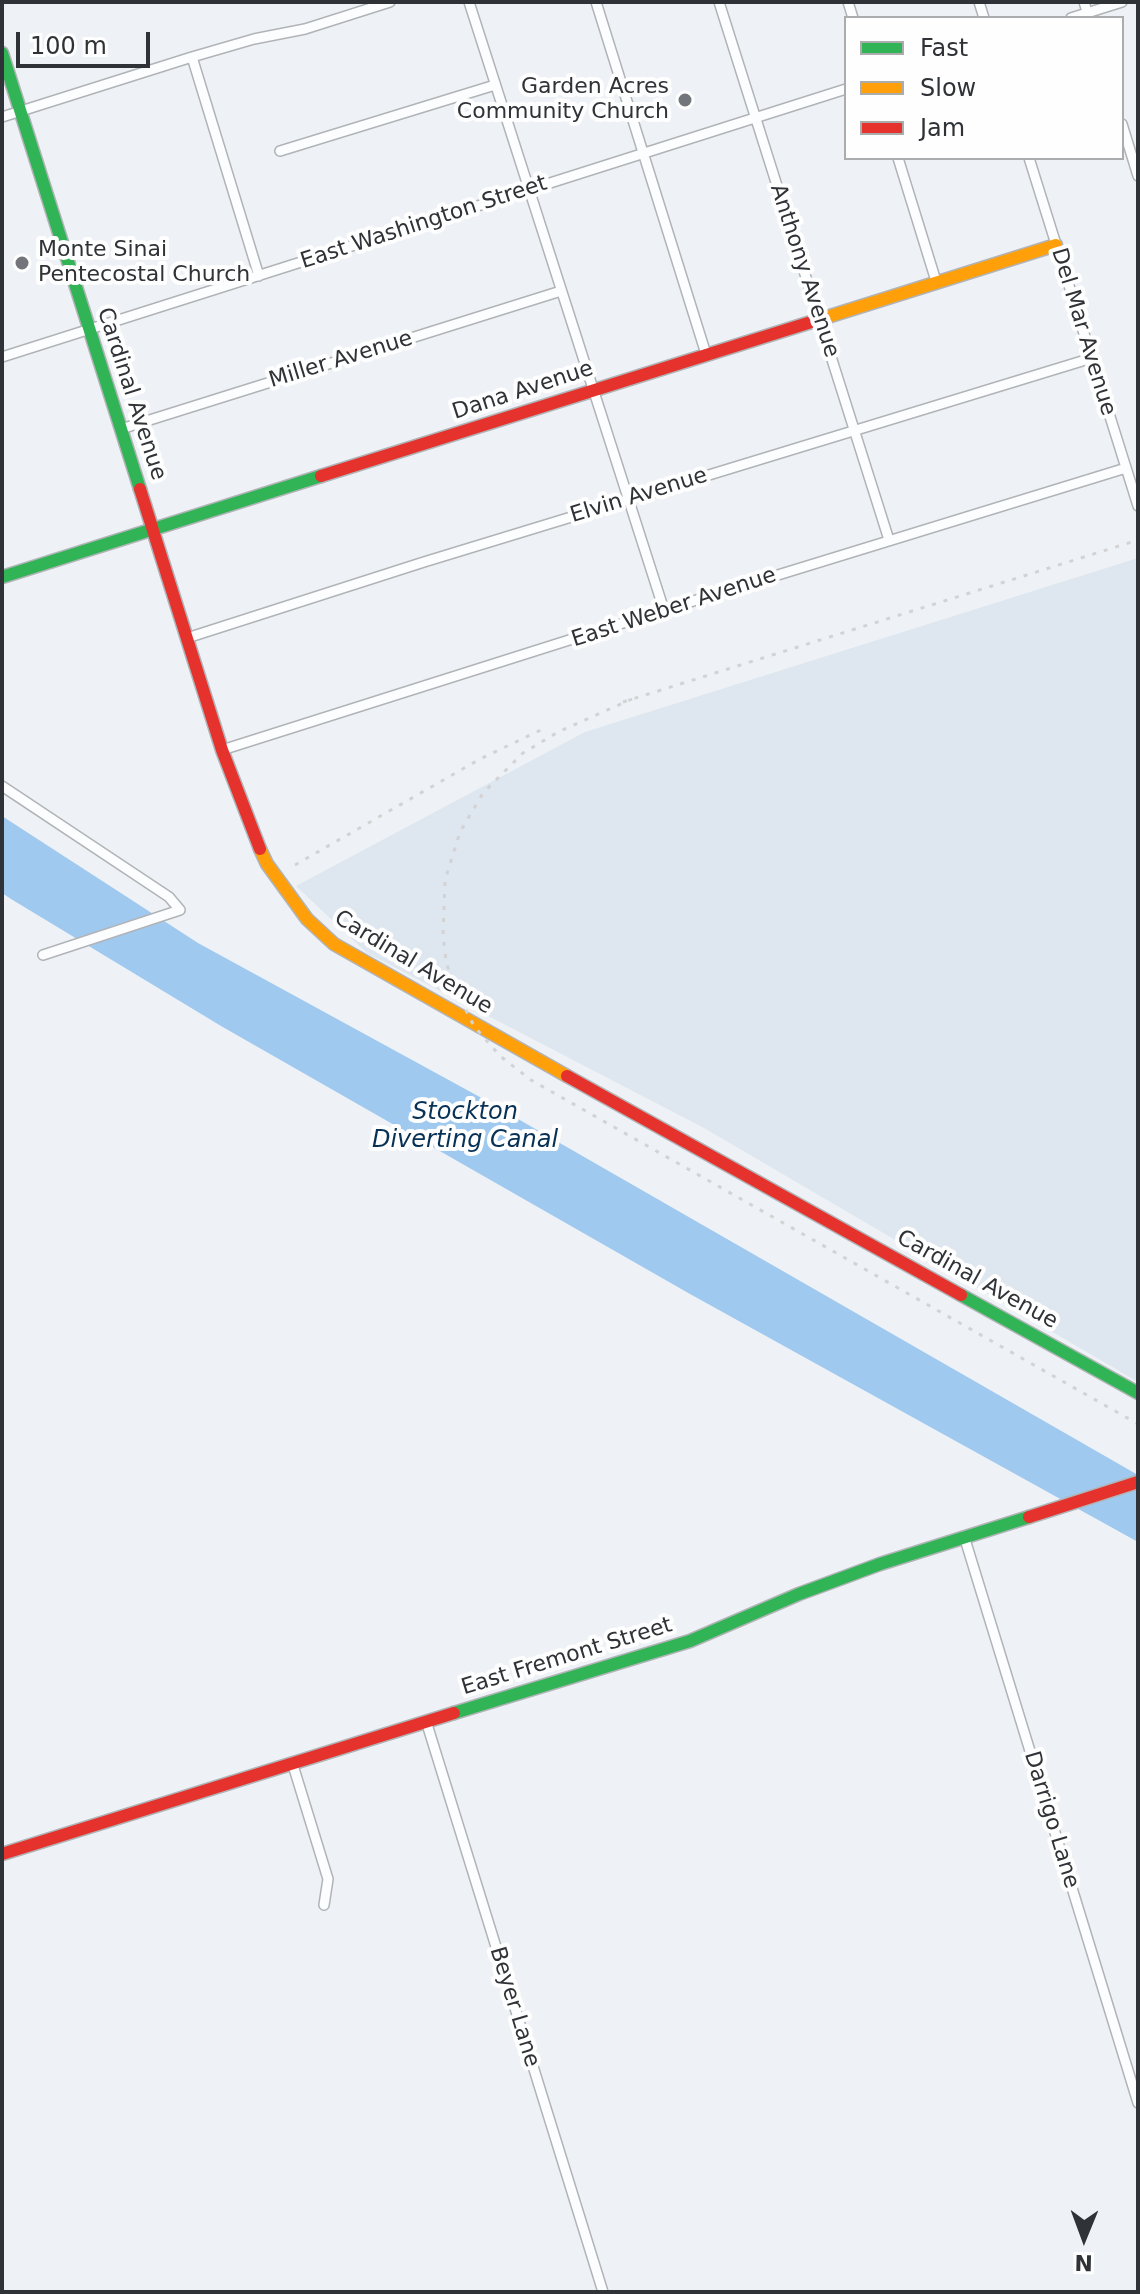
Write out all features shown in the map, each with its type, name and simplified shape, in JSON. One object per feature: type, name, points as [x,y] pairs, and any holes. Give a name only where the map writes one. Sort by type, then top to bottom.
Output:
[{"type":"street","points":[[2,117],[192,57],[254,39],[305,29],[390,2]]},
{"type":"street","points":[[469,2],[664,610]]},
{"type":"street","points":[[596,2],[706,354]]},
{"type":"street","name":"Anthony Avenue","points":[[719,2],[889,540]]},
{"type":"street","points":[[1084,2],[1088,15],[1122,2]]},
{"type":"street","name":"Cardinal Avenue","points":[[2,53],[222,750],[251,831],[273,876],[307,919],[334,944],[404,986],[1138,1393]]},
{"type":"street","points":[[192,57],[259,276]]},
{"type":"street","points":[[280,151],[495,85]]},
{"type":"street","name":"East Washington Street","points":[[2,357],[844,90]]},
{"type":"street","points":[[1124,130],[1138,176]]},
{"type":"street","points":[[899,160],[936,281]]},
{"type":"street","name":"Del Mar Avenue","points":[[1030,160],[1138,506]]},
{"type":"street","name":"Dana Avenue","points":[[2,577],[1056,245]]},
{"type":"street","name":"Miller Avenue","points":[[121,429],[561,291]]},
{"type":"street","name":"Elvin Avenue","points":[[187,638],[628,499],[1092,358]]},
{"type":"street","name":"East Weber Avenue","points":[[222,750],[1126,468]]},
{"type":"street","points":[[2,786],[169,897],[180,910],[43,955]]},
{"type":"street","name":"East Fremont Street","points":[[2,1854],[690,1641],[840,1579],[964,1536],[1138,1482]]},
{"type":"street","name":"Darrigo Lane","points":[[964,1536],[1138,2103]]},
{"type":"street","name":"Beyer Lane","points":[[426,1721],[603,2292]]},
{"type":"street","points":[[292,1762],[328,1879],[324,1905]]},
{"type":"shaded area","points":[[1138,558],[1138,1382],[704,1128],[367,953],[296,886],[585,732]]},
{"type":"water","name":"Stockton Diverting Canal","points":[[2,816],[198,943],[478,1096],[1138,1475],[1138,1542],[690,1294],[221,1026],[11,899],[2,893]]},
{"type":"railway","points":[[623,702],[1138,540]]},
{"type":"railway","points":[[632,699],[558,732],[523,753],[483,793],[460,832],[445,880],[443,934],[446,961],[454,987],[474,1026],[500,1056],[531,1080],[1138,1424]]},
{"type":"railway","points":[[295,865],[480,759],[543,729]]},
{"type":"traffic: fast","points":[[2,53],[140,489]]},
{"type":"traffic: fast","points":[[2,577],[321,476]]},
{"type":"traffic: fast","points":[[961,1295],[1138,1393]]},
{"type":"traffic: fast","points":[[454,1713],[690,1641],[799,1594],[880,1564],[1029,1517]]},
{"type":"traffic: slow","points":[[824,318],[1056,245]]},
{"type":"traffic: slow","points":[[260,849],[267,864],[307,919],[334,944],[567,1076]]},
{"type":"traffic: jam","points":[[321,476],[824,318]]},
{"type":"traffic: jam","points":[[140,489],[222,750],[260,849]]},
{"type":"traffic: jam","points":[[567,1076],[961,1295]]},
{"type":"traffic: jam","points":[[1029,1517],[1138,1482]]},
{"type":"traffic: jam","points":[[2,1854],[454,1713]]},
{"type":"place","name":"Garden Acres Community Church","points":[[685,100]]},
{"type":"place","name":"Monte Sinai Pentecostal Church","points":[[22,263]]}]
